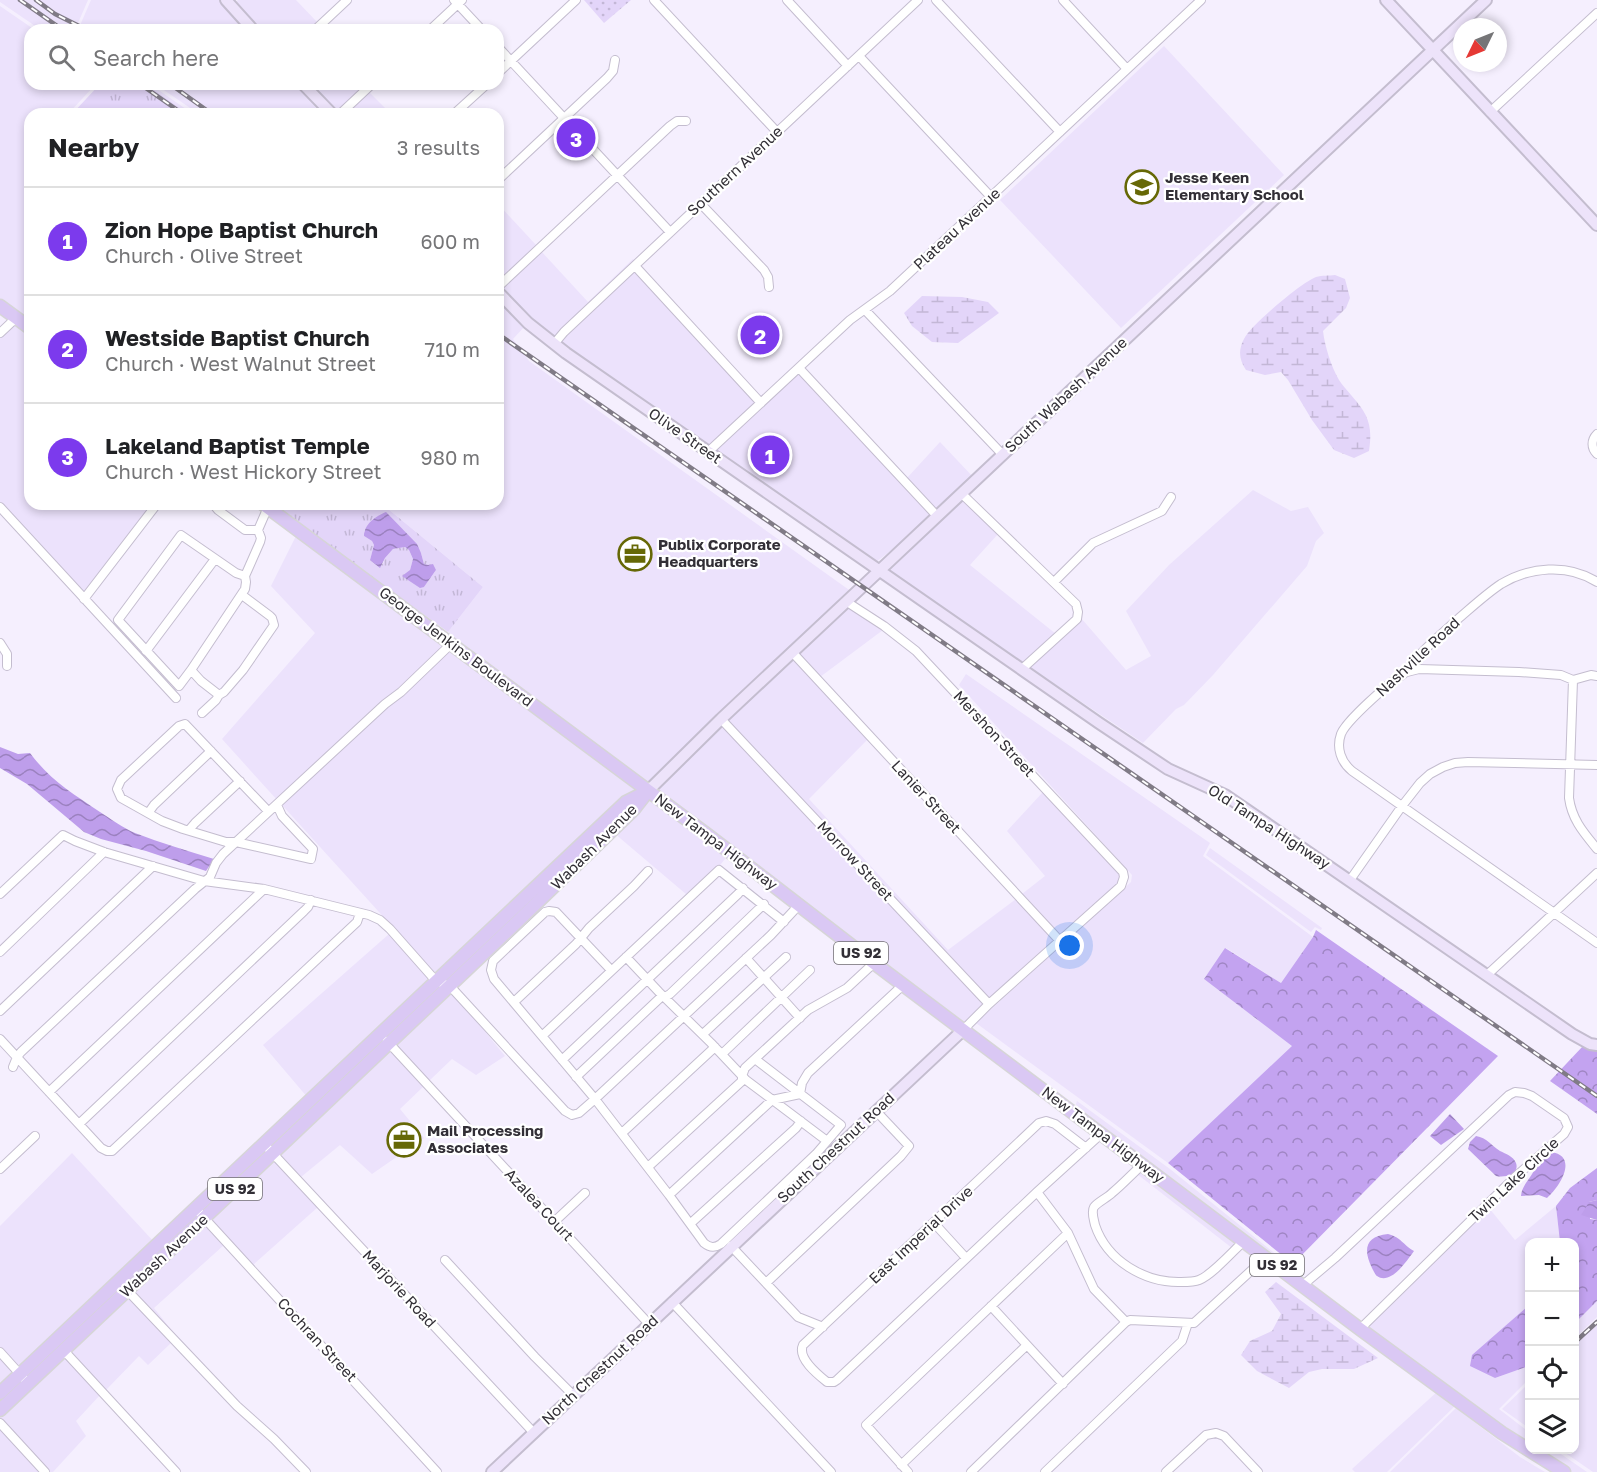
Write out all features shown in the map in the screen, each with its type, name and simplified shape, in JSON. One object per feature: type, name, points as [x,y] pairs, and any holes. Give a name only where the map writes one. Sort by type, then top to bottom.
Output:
[{"type":"main road","points":[[0,306],[24,324]]},
{"type":"main road","name":"George Jenkins Boulevard","points":[[271,510],[648,790]]},
{"type":"main road","name":"New Tampa Highway","points":[[648,790],[1360,1329],[1478,1416],[1564,1472]]},
{"type":"main road","name":"Wabash Avenue","points":[[0,1410],[24,1379],[384,1039],[436,981],[514,917],[634,809],[648,790]]},
{"type":"main road","name":"Wabash Avenue","points":[[384,1039],[450,986],[514,917]]},
{"type":"main road","name":"Wabash Avenue","points":[[0,1393],[61,1352],[123,1286]]},
{"type":"street","points":[[322,24],[348,0]]},
{"type":"street","points":[[504,67],[576,0]]},
{"type":"street","points":[[654,0],[777,132]]},
{"type":"street","points":[[787,0],[848,66]]},
{"type":"street","name":"Southern Avenue","points":[[554,344],[564,332],[918,0]]},
{"type":"street","points":[[936,0],[1060,132]]},
{"type":"street","points":[[1063,0],[1127,69]]},
{"type":"street","points":[[1186,0],[1193,8]]},
{"type":"street","name":"Plateau Avenue","points":[[708,452],[850,320],[890,291],[1201,0]]},
{"type":"street","points":[[1386,0],[1597,225]]},
{"type":"street","name":"South Wabash Avenue","points":[[648,790],[1485,0]]},
{"type":"street","points":[[229,1],[248,24]]},
{"type":"street","points":[[436,24],[458,1],[477,24]]},
{"type":"street","points":[[1490,112],[1597,12]]},
{"type":"street","points":[[504,53],[670,232]]},
{"type":"street","points":[[859,56],[991,197]]},
{"type":"street","points":[[504,174],[607,78],[613,71],[615,60]]},
{"type":"street","points":[[309,90],[326,108]]},
{"type":"street","points":[[346,108],[366,90]]},
{"type":"street","points":[[461,108],[480,90]]},
{"type":"street","points":[[504,281],[670,126],[677,121],[686,121]]},
{"type":"street","points":[[701,204],[764,270],[768,277],[769,287]]},
{"type":"street","points":[[635,266],[761,403]]},
{"type":"street","name":"Olive Street","points":[[504,298],[528,323],[554,344],[879,571]]},
{"type":"street","points":[[865,310],[1003,455]]},
{"type":"street","points":[[0,333],[16,318]]},
{"type":"street","points":[[799,368],[937,516]]},
{"type":"street","points":[[1597,434],[1593,439],[1594,451],[1597,454]]},
{"type":"street","points":[[962,494],[1054,582],[1076,604],[1078,609],[1077,619],[1022,669]]},
{"type":"street","points":[[1054,582],[1093,543],[1162,512],[1171,496]]},
{"type":"street","points":[[0,507],[176,698]]},
{"type":"street","points":[[84,599],[149,510]]},
{"type":"street","points":[[218,510],[245,530],[258,530]]},
{"type":"street","points":[[245,576],[236,573],[181,535],[118,620],[179,686],[242,595],[246,582],[245,576],[260,542],[258,530],[265,510]]},
{"type":"street","points":[[146,651],[215,559]]},
{"type":"street","name":"Nashville Road","points":[[1597,582],[1582,574],[1548,569],[1516,576],[1498,586],[1438,636],[1406,672],[1390,683],[1344,729],[1339,744],[1342,760],[1347,767],[1597,943]]},
{"type":"street","name":"Old Tampa Highway","points":[[879,571],[1152,759],[1183,777],[1225,795],[1580,1040],[1597,1045]]},
{"type":"street","points":[[202,713],[243,670],[274,626],[270,616],[242,595]]},
{"type":"street","name":"Mershon Street","points":[[847,602],[884,626],[916,651],[1123,873],[1123,882],[1060,941]]},
{"type":"street","points":[[0,643],[7,654],[7,666]]},
{"type":"street","points":[[13,1067],[16,1057],[210,877],[216,863],[268,811],[451,644]]},
{"type":"street","name":"Lanier Street","points":[[792,652],[1060,941]]},
{"type":"street","points":[[1406,672],[1419,669],[1519,672],[1561,675],[1573,680],[1591,675],[1597,676]]},
{"type":"street","points":[[191,670],[219,695]]},
{"type":"street","points":[[1573,680],[1570,808],[1579,827],[1597,849]]},
{"type":"street","name":"Morrow Street","points":[[721,719],[989,1004]]},
{"type":"street","points":[[268,811],[188,726],[181,724],[121,780],[117,789],[119,795],[162,821],[183,829],[226,842],[236,842],[311,859],[313,849],[282,816],[277,805]]},
{"type":"street","points":[[149,812],[211,751]]},
{"type":"street","points":[[1350,880],[1415,788],[1430,774],[1443,767],[1468,762],[1597,765]]},
{"type":"street","points":[[189,830],[240,781]]},
{"type":"street","points":[[0,894],[63,835],[104,852],[204,881],[264,889],[380,920],[436,981],[450,986],[569,1114],[576,1115],[746,958],[799,905]]},
{"type":"street","points":[[0,952],[104,852]]},
{"type":"street","points":[[0,1011],[153,866]]},
{"type":"street","points":[[542,1036],[719,870],[784,922]]},
{"type":"street","points":[[514,1002],[648,871]]},
{"type":"street","points":[[1487,975],[1597,873]]},
{"type":"street","points":[[562,1060],[742,888]]},
{"type":"street","points":[[49,1092],[264,889]]},
{"type":"street","points":[[79,1124],[304,911],[310,900]]},
{"type":"street","points":[[576,1077],[661,997],[670,994],[764,904]]},
{"type":"street","points":[[611,970],[556,912],[549,911],[545,912],[493,962],[491,969],[494,979],[595,1099],[704,1243],[710,1246],[721,1244],[816,1155],[841,1125],[754,1059]]},
{"type":"street","points":[[0,1039],[101,1148],[109,1151],[117,1148],[357,922],[360,913]]},
{"type":"street","points":[[963,1029],[1060,941]]},
{"type":"street","points":[[626,957],[742,1076],[827,1141]]},
{"type":"street","points":[[703,1034],[786,957]]},
{"type":"street","points":[[746,958],[800,1018]]},
{"type":"street","points":[[648,1167],[742,1081],[745,1068],[754,1059],[800,1018],[847,988],[874,963]]},
{"type":"street","points":[[722,1054],[810,970]]},
{"type":"street","points":[[800,1094],[802,1083],[808,1073],[903,985]]},
{"type":"street","name":"South Chestnut Road","points":[[709,1268],[963,1029]]},
{"type":"street","name":"Azalea Court","points":[[384,1039],[649,1324]]},
{"type":"street","points":[[622,1133],[715,1047]]},
{"type":"street","name":"Twin Lake Circle","points":[[1303,1285],[1335,1258],[1509,1095],[1515,1092],[1532,1096],[1564,1118],[1568,1127],[1564,1134],[1514,1178],[1360,1329]]},
{"type":"street","points":[[669,1195],[772,1100],[800,1094]]},
{"type":"street","points":[[766,1283],[909,1146],[876,1111]]},
{"type":"street","points":[[691,1223],[801,1121]]},
{"type":"street","name":"East Imperial Drive","points":[[966,1258],[837,1380],[830,1383],[808,1364],[801,1350],[803,1345],[1042,1121],[1051,1121],[1086,1149]]},
{"type":"street","points":[[934,1223],[966,1258],[1101,1134]]},
{"type":"street","points":[[0,1169],[35,1136]]},
{"type":"street","name":"Marjorie Road","points":[[269,1149],[534,1433]]},
{"type":"street","points":[[1142,1165],[1113,1193],[1094,1207],[1093,1213],[1103,1242],[1125,1265],[1146,1277],[1158,1280],[1173,1282],[1199,1280],[1244,1241]]},
{"type":"street","points":[[1037,1192],[1068,1233],[1094,1289],[1126,1322]]},
{"type":"street","points":[[554,1222],[585,1193]]},
{"type":"street","name":"Cochran Street","points":[[200,1214],[437,1472]]},
{"type":"street","points":[[908,1472],[866,1425],[1068,1233]]},
{"type":"street","points":[[732,1246],[798,1317],[823,1327]]},
{"type":"street","points":[[971,1472],[1126,1322],[1131,1320],[1194,1323],[1266,1257]]},
{"type":"street","points":[[445,1260],[535,1357],[574,1395]]},
{"type":"street","name":"North Chestnut Road","points":[[492,1472],[709,1268]]},
{"type":"street","points":[[123,1286],[237,1406],[306,1472]]},
{"type":"street","points":[[672,1302],[831,1472]]},
{"type":"street","points":[[991,1306],[1063,1384]]},
{"type":"street","points":[[1046,1472],[1182,1341],[1188,1323]]},
{"type":"street","points":[[901,1465],[1027,1345]]},
{"type":"street","points":[[0,1352],[24,1379]]},
{"type":"street","points":[[61,1352],[68,1355],[176,1472]]},
{"type":"street","points":[[0,1423],[45,1472]]},
{"type":"street","points":[[1166,1472],[1206,1435],[1216,1433],[1224,1436],[1258,1472]]},
{"type":"shaded area","points":[[0,0],[88,0],[78,24],[32,24]]},
{"type":"shaded area","points":[[91,0],[219,0],[241,24],[81,24]]},
{"type":"shaded area","points":[[238,0],[296,0],[318,23],[252,24],[234,4]]},
{"type":"shaded area","points":[[0,6],[26,24],[24,24],[24,90],[90,90],[74,108],[24,108],[24,318],[0,300]]},
{"type":"shaded area","name":"Jesse Keen Elementary School","points":[[1164,46],[1284,175],[1121,328],[1000,200]]},
{"type":"shaded area","points":[[154,90],[159,90],[184,108],[180,108]]},
{"type":"shaded area","points":[[164,90],[302,90],[319,108],[190,108]]},
{"type":"shaded area","points":[[314,90],[361,90],[341,108],[331,108]]},
{"type":"shaded area","points":[[369,92],[385,108],[352,108]]},
{"type":"shaded area","points":[[504,210],[537,246],[504,276]]},
{"type":"shaded area","points":[[541,251],[588,302],[633,259],[635,261],[554,338],[537,326],[504,293],[504,285]]},
{"type":"shaded area","points":[[634,271],[756,403],[709,446],[560,342]]},
{"type":"shaded area","points":[[504,304],[525,326],[513,339],[529,361],[852,592],[648,786],[537,703],[448,632],[483,587],[389,510],[504,510]]},
{"type":"shaded area","points":[[16,322],[24,328],[24,510],[148,510],[84,594],[0,502],[0,338]]},
{"type":"shaded area","points":[[799,373],[932,516],[876,562],[715,450]]},
{"type":"shaded area","points":[[940,442],[974,478],[938,511],[907,478]]},
{"type":"shaded area","points":[[1253,490],[1291,511],[1308,507],[1324,533],[1316,541],[1307,566],[1213,675],[1143,743],[1029,667],[1081,618],[1126,670],[1151,656],[1126,611],[1169,565]]},
{"type":"shaded area","points":[[961,498],[998,534],[970,565],[1056,634],[1023,663],[886,570]]},
{"type":"shaded area","points":[[297,534],[446,644],[278,801],[222,739],[315,633],[271,586]]},
{"type":"shaded area","points":[[847,606],[883,630],[820,677],[797,652]]},
{"type":"shaded area","points":[[451,648],[641,790],[437,976],[282,805]]},
{"type":"shaded area","points":[[792,657],[868,739],[809,799],[948,950],[1016,899],[1055,941],[989,999],[726,719]]},
{"type":"shaded area","points":[[966,674],[1210,843],[1203,856],[1313,937],[1281,983],[1226,948],[1204,979],[1293,1046],[1168,1163],[976,1023],[1131,882],[1132,875],[959,685]]},
{"type":"shaded area","points":[[720,724],[984,1004],[963,1025],[653,790]]},
{"type":"shaded area","points":[[1043,792],[1120,874],[1121,878],[1118,884],[1061,936],[1022,894],[1045,876],[1007,831]]},
{"type":"shaded area","points":[[648,795],[728,855],[693,900],[614,833]]},
{"type":"shaded area","points":[[1210,848],[1322,928],[1321,930],[1315,927],[1311,932],[1206,855]]},
{"type":"shaded area","points":[[389,934],[431,981],[308,1098],[263,1045]]},
{"type":"shaded area","points":[[449,991],[456,996],[505,1056],[476,1075],[452,1059],[429,1081],[394,1043]]},
{"type":"shaded area","points":[[388,1048],[424,1086],[400,1109],[424,1138],[372,1174],[340,1145],[301,1177],[324,1202],[278,1153]]},
{"type":"shaded area","points":[[1077,1101],[1170,1169],[1278,1256],[1276,1260],[1075,1107]]},
{"type":"shaded area","points":[[72,1153],[155,1243],[21,1369],[0,1347],[0,1226]]},
{"type":"shaded area","points":[[273,1158],[318,1207],[253,1265],[209,1218]]},
{"type":"shaded area","points":[[1142,1169],[1239,1242],[1232,1248],[1137,1174]]},
{"type":"shaded area","points":[[1556,1206],[1560,1238],[1525,1238],[1525,1309],[1473,1355],[1495,1378],[1525,1367],[1525,1383],[1499,1409],[1525,1429],[1525,1443],[1366,1329],[1489,1208],[1515,1240]]},
{"type":"shaded area","points":[[204,1223],[224,1245],[154,1308],[177,1337],[132,1290]]},
{"type":"shaded area","points":[[127,1295],[171,1343],[148,1365],[139,1356],[106,1390],[69,1350]]},
{"type":"shaded area","points":[[1597,1301],[1597,1317],[1579,1334],[1579,1319]]},
{"type":"shaded area","points":[[1597,1320],[1597,1472],[1593,1472],[1567,1454],[1579,1454],[1579,1337]]},
{"type":"shaded area","points":[[63,1355],[100,1395],[76,1421],[86,1436],[53,1472],[50,1472],[0,1418],[0,1415]]},
{"type":"shaded area","points":[[0,1358],[15,1374],[0,1388]]},
{"type":"shaded area","points":[[1525,1387],[1525,1425],[1502,1409]]},
{"type":"shaded area","points":[[1438,1391],[1456,1405],[1387,1472],[1355,1472],[1352,1469]]},
{"type":"shaded area","points":[[1456,1408],[1520,1457],[1545,1472],[1390,1472]]},
{"type":"shaded area","points":[[0,1429],[40,1472],[0,1472]]},
{"type":"shaded area","points":[[1542,1454],[1561,1454],[1587,1472],[1572,1472]]},
{"type":"green space","points":[[584,0],[631,0],[604,23]]},
{"type":"green space","points":[[94,90],[154,90],[180,108],[78,108]]},
{"type":"green space","points":[[1335,275],[1345,279],[1350,298],[1346,308],[1323,331],[1325,343],[1339,380],[1362,408],[1370,427],[1369,451],[1354,458],[1334,450],[1281,372],[1265,375],[1246,370],[1240,355],[1242,343],[1248,333],[1277,305],[1316,277]]},
{"type":"green space","points":[[922,296],[962,297],[988,302],[999,313],[958,343],[932,342],[912,326],[904,313]]},
{"type":"green space","points":[[279,510],[389,510],[483,587],[448,632]],"holes":[[[373,519],[421,553],[424,564],[436,570],[424,587],[410,570],[413,559],[405,547],[393,549],[383,564],[370,560],[374,545],[364,536],[364,531]]]},
{"type":"green space","points":[[1316,930],[1498,1056],[1293,1264],[1168,1163],[1292,1046],[1204,979],[1225,948],[1281,983]]},
{"type":"green space","points":[[1583,1046],[1597,1049],[1597,1114],[1550,1081]]},
{"type":"green space","points":[[1597,1168],[1597,1200],[1589,1202],[1590,1219],[1597,1220],[1597,1301],[1579,1319],[1579,1238],[1560,1238],[1556,1206],[1570,1188]]},
{"type":"green space","points":[[1276,1282],[1378,1358],[1354,1369],[1322,1369],[1309,1372],[1289,1388],[1257,1371],[1241,1355],[1250,1341],[1272,1331],[1281,1314],[1265,1292]]},
{"type":"green space","points":[[1525,1309],[1525,1367],[1495,1378],[1470,1366],[1472,1355]]},
{"type":"water","points":[[386,512],[417,544],[424,564],[433,564],[436,570],[424,587],[420,588],[402,576],[410,570],[413,559],[405,547],[393,549],[380,568],[370,560],[374,545],[364,536],[366,528],[371,521]]},
{"type":"water","points":[[0,747],[18,754],[30,753],[62,786],[131,831],[214,859],[206,871],[84,832],[27,784],[0,768]]},
{"type":"water","points":[[1450,1114],[1464,1129],[1441,1145],[1430,1136]]},
{"type":"water","points":[[1476,1136],[1486,1140],[1513,1159],[1517,1167],[1514,1173],[1507,1176],[1496,1176],[1468,1149],[1470,1142]]},
{"type":"water","points":[[1551,1152],[1564,1159],[1564,1172],[1557,1187],[1547,1198],[1539,1195],[1521,1196],[1536,1162]]},
{"type":"water","points":[[1597,1200],[1597,1220],[1581,1215],[1589,1202]]},
{"type":"water","points":[[1388,1234],[1396,1237],[1414,1251],[1393,1275],[1382,1278],[1374,1271],[1367,1250],[1370,1241],[1380,1235]]},
{"type":"railway","points":[[20,0],[54,24]]},
{"type":"railway","points":[[36,0],[55,14],[75,24]]},
{"type":"railway","points":[[149,90],[174,108]]},
{"type":"railway","points":[[178,90],[204,108]]},
{"type":"railway","points":[[504,338],[1597,1096]]},
{"type":"railway","points":[[1579,1338],[1597,1322]]},
{"type":"place","name":"Lakeland Baptist Temple","points":[[576,138]]},
{"type":"place","name":"Jesse Keen Elementary School","points":[[1142,187]]},
{"type":"place","name":"Westside Baptist Church","points":[[760,335]]},
{"type":"place","name":"Zion Hope Baptist Church","points":[[770,455]]},
{"type":"place","name":"Publix Corporate Headquarters","points":[[635,554]]},
{"type":"place","name":"Mail Processing Associates","points":[[404,1140]]}]
